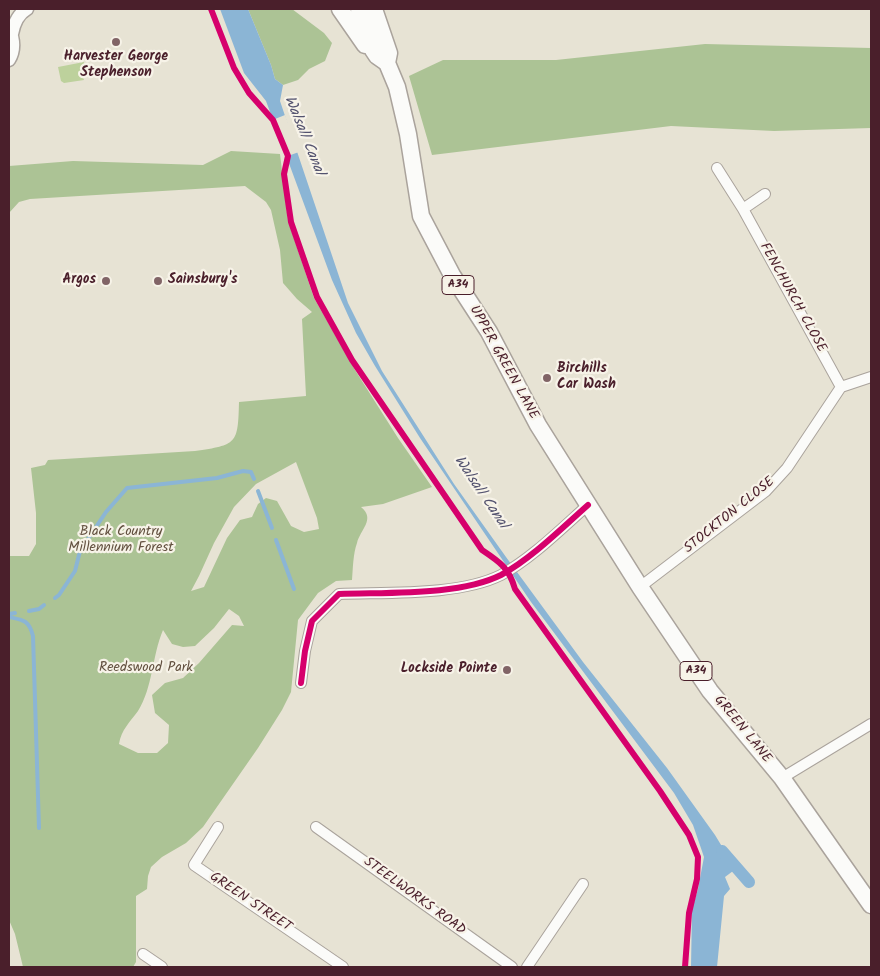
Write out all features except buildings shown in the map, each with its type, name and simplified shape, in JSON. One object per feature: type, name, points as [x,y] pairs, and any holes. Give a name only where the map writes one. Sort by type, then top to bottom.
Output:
[{"type":"highway","points":[[340,9],[365,46],[373,50]]},
{"type":"highway","name":"A34","points":[[358,9],[373,50],[377,56],[387,63],[389,53],[374,9]]},
{"type":"highway","name":"UPPER GREEN LANE","points":[[387,63],[397,87],[408,134],[421,216],[452,275],[489,332],[538,425]]},
{"type":"highway","name":"GREEN LANE","points":[[538,425],[640,587],[710,692],[782,778],[871,905]]},
{"type":"street","points":[[9,60],[14,44],[10,31],[18,17],[27,9]]},
{"type":"street","name":"FENCHURCH CLOSE","points":[[717,168],[744,209],[841,386]]},
{"type":"street","points":[[744,209],[765,194]]},
{"type":"street","points":[[841,386],[871,377]]},
{"type":"street","name":"STOCKTON CLOSE","points":[[640,587],[766,491],[787,468],[841,386]]},
{"type":"street","points":[[301,683],[305,651],[312,621],[339,594],[436,590],[484,582],[501,575],[521,562],[588,505]]},
{"type":"street","points":[[782,778],[871,724]]},
{"type":"street","name":"GREEN STREET","points":[[218,827],[194,865],[343,967]]},
{"type":"street","name":"STEELWORKS ROAD","points":[[316,827],[512,967]]},
{"type":"street","points":[[527,967],[583,884]]},
{"type":"street","points":[[143,954],[162,967]]},
{"type":"green space","points":[[248,9],[292,9],[324,33],[332,43],[325,61],[309,69],[298,80],[283,85],[275,79]]},
{"type":"green space","points":[[705,44],[871,48],[871,128],[774,131],[671,126],[432,155],[409,76],[443,60],[556,60]]},
{"type":"green space","points":[[84,62],[86,73],[83,77],[84,80],[64,83],[61,81],[58,67]]},
{"type":"green space","name":"Black Country Millennium Forest","points":[[231,151],[280,154],[288,221],[314,298],[355,370],[432,487],[383,504],[361,507],[365,511],[367,520],[356,547],[352,580],[336,581],[318,593],[298,620],[291,692],[282,710],[203,827],[186,843],[162,857],[151,867],[147,889],[136,896],[136,962],[133,967],[23,967],[15,934],[9,920],[9,556],[29,556],[36,544],[36,513],[31,468],[45,465],[48,460],[195,451],[227,444],[236,434],[238,427],[239,402],[306,396],[302,319],[312,312],[283,283],[280,250],[271,210],[266,202],[245,186],[30,199],[19,202],[9,213],[9,166],[73,161],[203,165]],"holes":[[[296,462],[317,518],[319,529],[304,532],[291,526],[277,501],[266,498],[258,504],[252,517],[240,520],[227,538],[204,587],[191,591],[234,507],[256,484]],[[229,609],[239,616],[244,626],[232,625],[199,663],[183,678],[165,683],[152,695],[155,713],[169,725],[168,743],[157,753],[138,753],[119,744],[124,730],[138,711],[147,692],[163,630],[172,644],[183,647],[195,646],[214,628]]]},
{"type":"water","points":[[220,9],[248,9],[275,79],[283,85],[280,101],[348,303],[382,371],[454,484],[506,557],[583,662],[667,768],[715,835],[732,863],[749,882],[737,871],[733,871],[725,877],[730,889],[724,896],[717,967],[691,967],[692,909],[704,857],[693,825],[674,793],[531,602],[420,438],[375,366],[356,333],[332,280],[266,101],[244,73]]},
{"type":"pier","points":[[285,115],[299,152],[285,157],[270,121]]},
{"type":"waterway","points":[[55,598],[75,571],[80,551],[106,512],[127,488],[217,478],[243,471],[251,472],[254,479]]},
{"type":"waterway","points":[[258,491],[272,528]]},
{"type":"waterway","points":[[276,540],[294,589]]},
{"type":"waterway","points":[[29,611],[39,609],[44,605]]},
{"type":"waterway","points":[[9,614],[15,613]]},
{"type":"waterway","points":[[9,617],[25,622],[30,627],[33,636],[39,828]]},
{"type":"waterway","points":[[722,851],[749,882]]},
{"type":"cycle path","points":[[211,9],[234,68],[249,93],[273,120],[288,156],[284,174],[291,222],[317,297],[352,360],[482,550],[499,562],[507,571],[515,589],[660,791],[689,835],[698,857],[697,879],[689,913],[685,967]]},
{"type":"cycle path","points":[[301,683],[305,651],[312,621],[339,594],[422,592],[465,587],[484,582],[501,575],[524,561],[588,505]]},
{"type":"place","name":"Harvester George Stephenson","points":[[116,42]]},
{"type":"place","name":"Argos","points":[[106,281]]},
{"type":"place","name":"Sainsbury's","points":[[158,281]]},
{"type":"place","name":"Birchills Car Wash","points":[[547,378]]},
{"type":"place","name":"Lockside Pointe","points":[[507,670]]},
{"type":"water label","name":"Walsall Canal","points":[[303,136]]},
{"type":"water label","name":"Walsall Canal","points":[[480,493]]},
{"type":"park label","name":"Reedswood Park","points":[[146,669]]}]
